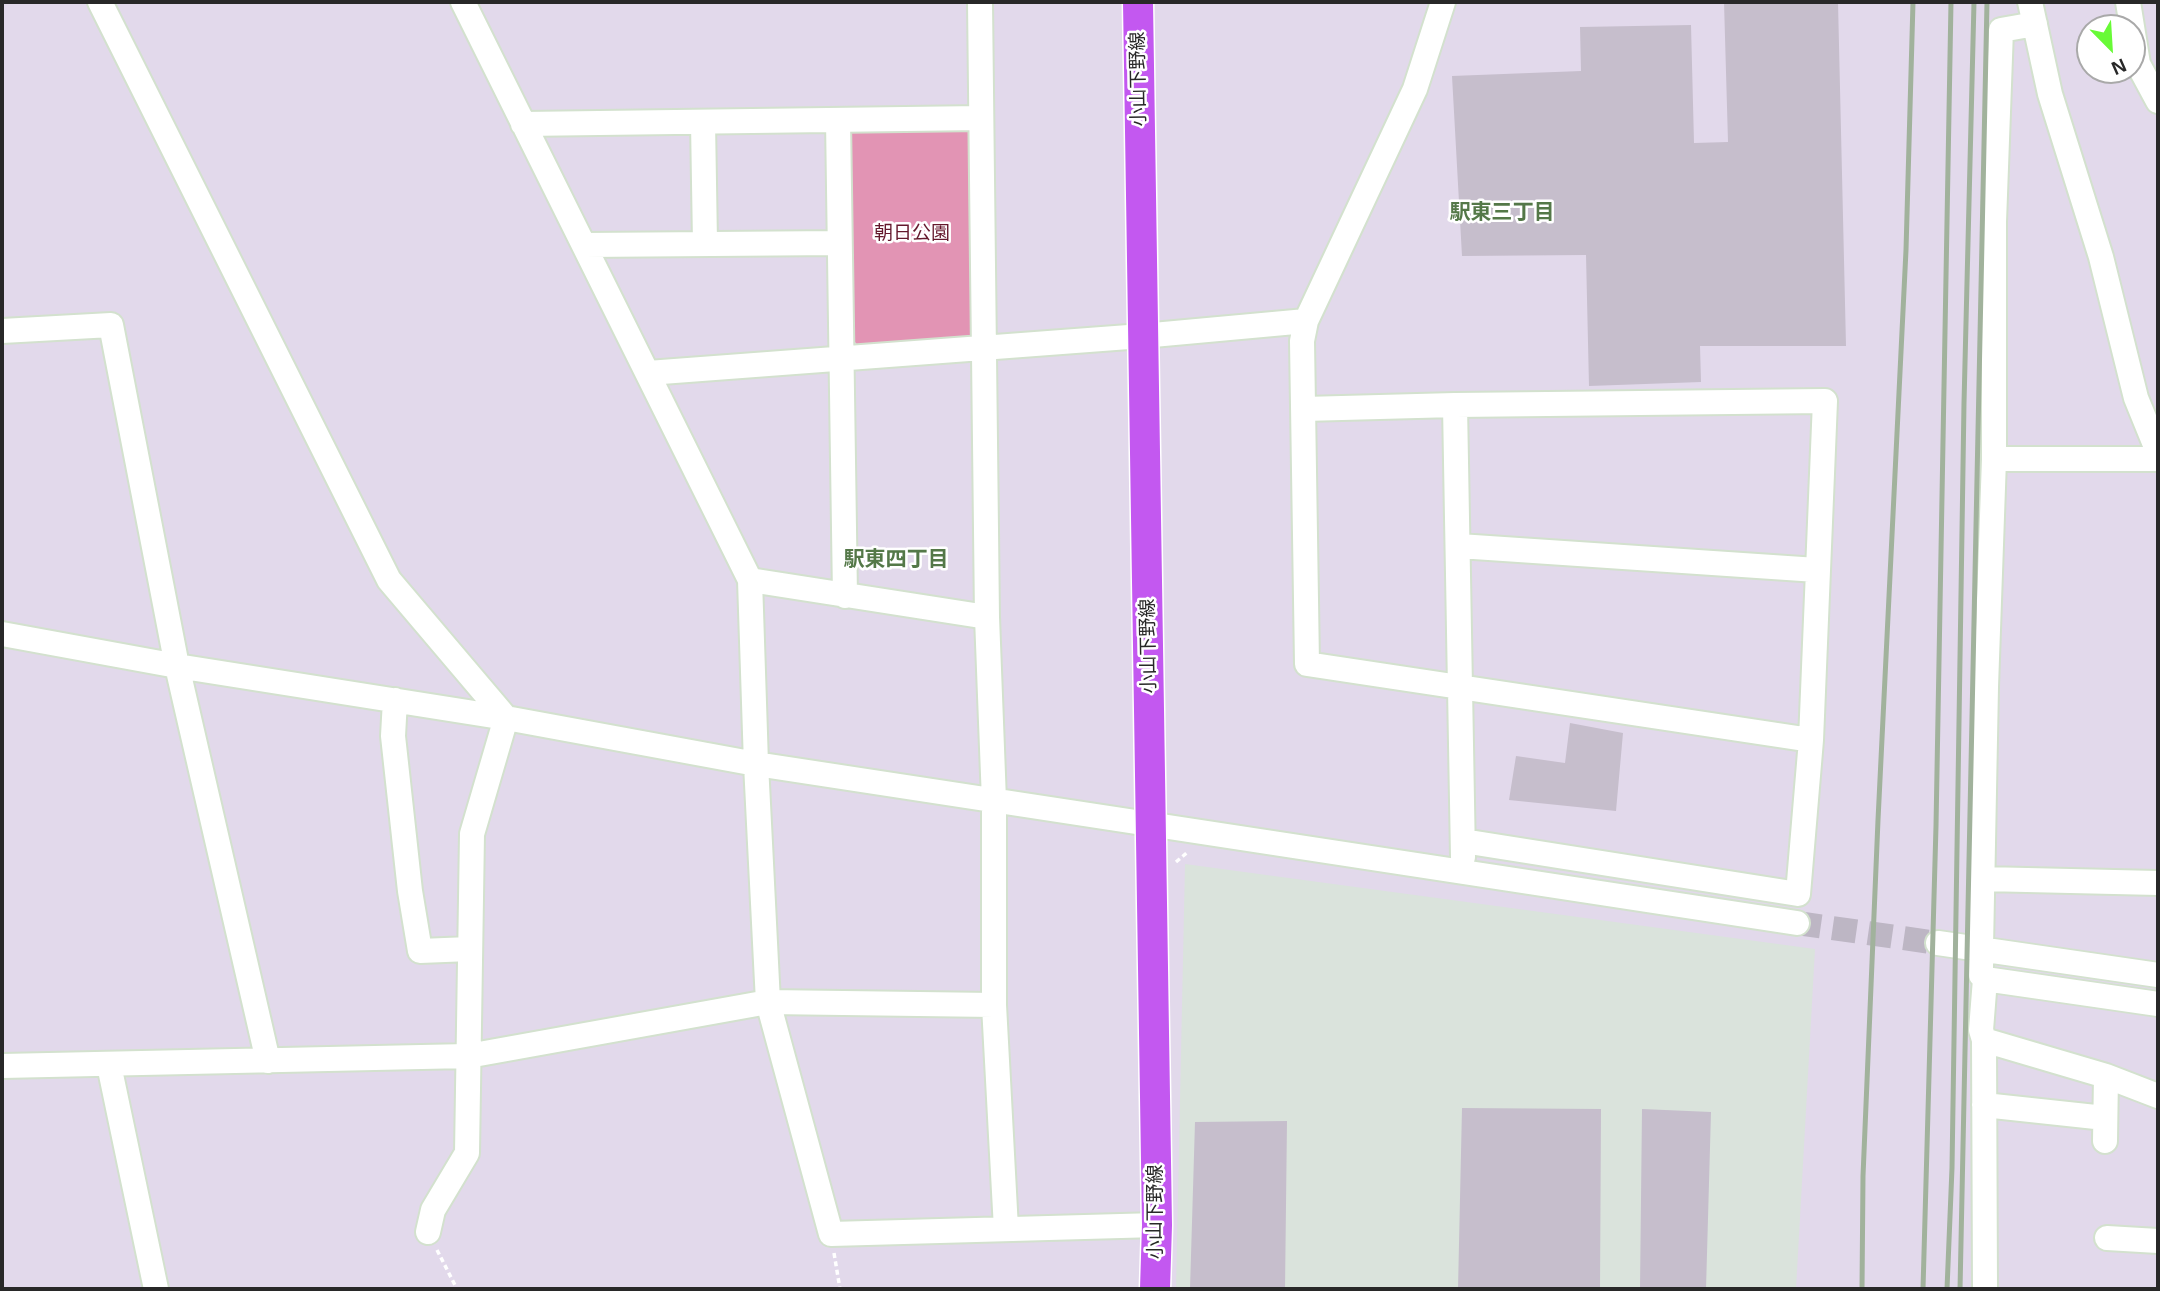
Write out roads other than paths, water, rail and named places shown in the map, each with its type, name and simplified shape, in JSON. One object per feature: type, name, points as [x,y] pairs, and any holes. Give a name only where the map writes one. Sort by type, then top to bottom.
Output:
[{"type":"main road","name":"小山下野線","points":[[1138,2],[1157,1225],[1155,1289]]},
{"type":"street","points":[[100,2],[389,580],[506,718]]},
{"type":"street","points":[[463,2],[750,580],[768,1002],[831,1234],[1157,1225]]},
{"type":"street","points":[[980,2],[987,617],[995,801],[993,1005],[1006,1229]]},
{"type":"street","points":[[1443,2],[1415,89],[1306,321],[1302,341],[1307,664],[1811,740]]},
{"type":"street","points":[[2128,2],[2138,64],[2158,101]]},
{"type":"street","points":[[2158,452],[2136,398],[2101,257],[2050,94],[2032,13],[2001,30],[1994,222],[1994,459],[1986,687],[1981,975],[1985,979],[2158,1004]]},
{"type":"street","points":[[523,124],[981,118]]},
{"type":"street","points":[[838,120],[845,596]]},
{"type":"street","points":[[703,122],[705,243]]},
{"type":"street","points":[[584,245],[839,243]]},
{"type":"street","points":[[648,373],[1306,321]]},
{"type":"street","points":[[2,331],[111,325],[177,666],[268,1061]]},
{"type":"street","points":[[1304,409],[1825,401],[1811,740],[1798,894],[1463,841]]},
{"type":"street","points":[[1455,405],[1464,871]]},
{"type":"street","points":[[1994,459],[2158,459]]},
{"type":"street","points":[[1459,546],[1816,570]]},
{"type":"street","points":[[750,580],[987,617]]},
{"type":"street","points":[[2,634],[177,666],[506,718],[756,764],[1797,923]]},
{"type":"street","points":[[395,700],[393,736],[410,891],[420,951],[470,949]]},
{"type":"street","points":[[428,1232],[433,1210],[467,1153],[472,834],[506,718]]},
{"type":"street","points":[[1983,879],[2158,883]]},
{"type":"street","points":[[1938,943],[2158,975]]},
{"type":"street","points":[[1984,1289],[1984,1040],[1981,1030],[1985,979]]},
{"type":"street","points":[[2,1066],[468,1056],[768,1002],[993,1005]]},
{"type":"street","points":[[1984,1040],[2106,1076],[2158,1096]]},
{"type":"street","points":[[109,1065],[156,1289]]},
{"type":"street","points":[[1984,1105],[2105,1130],[2106,1076]]},
{"type":"street","points":[[2107,1238],[2158,1241]]},
{"type":"tunnel","points":[[1797,923],[1938,943]]},
{"type":"railway","points":[[1862,1289],[1863,1176],[1906,250],[1913,2]]},
{"type":"railway","points":[[1923,1289],[1936,826],[1951,2]]},
{"type":"railway","points":[[1947,1289],[1952,1168],[1964,403],[1974,2]]},
{"type":"railway","points":[[1960,1289],[1987,2]]},
{"type":"district","name":"駅東三丁目","points":[[1502,213]]},
{"type":"district","name":"駅東四丁目","points":[[896,560]]},
{"type":"park label","name":"朝日公園","points":[[912,234]]}]
